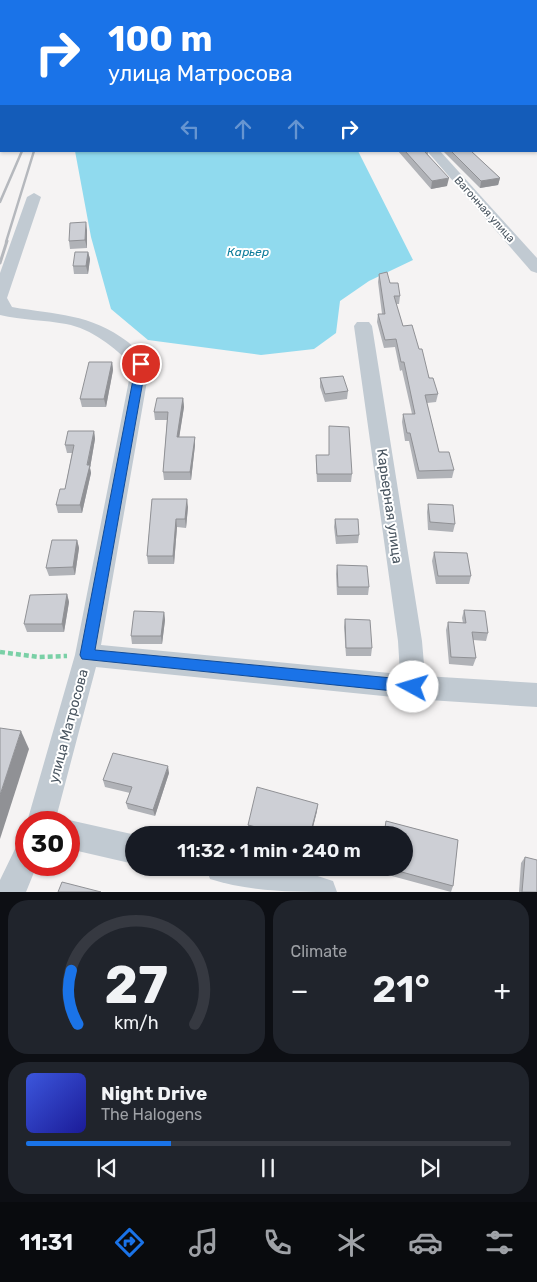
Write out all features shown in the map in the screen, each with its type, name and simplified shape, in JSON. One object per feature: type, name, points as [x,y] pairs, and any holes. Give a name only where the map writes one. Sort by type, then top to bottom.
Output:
[{"type":"street","name":"Вагонная улица","points":[[434,152],[530,250],[537,268]]},
{"type":"street","points":[[0,296],[34,197]]},
{"type":"street","name":"улица Матросова","points":[[0,300],[5,311],[67,319],[88,326],[110,336],[141,364],[87,655],[44,811]]},
{"type":"street","name":"Карьерная улица","points":[[363,326],[410,641],[413,687]]},
{"type":"street","points":[[87,655],[413,687],[537,695]]},
{"type":"street","points":[[80,837],[125,847]]},
{"type":"street","points":[[10,892],[18,876]]},
{"type":"street","points":[[261,876],[291,882],[322,892]]},
{"type":"path","points":[[0,652],[38,657],[87,655]]},
{"type":"water","name":"Карьер","points":[[75,152],[359,152],[413,260],[369,281],[340,301],[336,333],[314,349],[261,355],[148,340],[111,309],[91,237]]},
{"type":"building","points":[[406,152],[425,152],[449,178],[432,181]]},
{"type":"building","points":[[452,152],[472,152],[500,178],[481,181]]},
{"type":"building","points":[[86,222],[85,240],[69,241],[70,223]]},
{"type":"building","points":[[75,252],[88,252],[86,266],[73,266]]},
{"type":"building","points":[[387,272],[390,283],[398,283],[400,296],[394,296],[403,326],[412,325],[419,349],[422,349],[429,378],[433,378],[438,394],[425,395],[439,452],[449,452],[454,470],[419,471],[410,433],[407,433],[403,414],[415,414],[404,362],[401,362],[396,339],[385,340],[378,314],[385,314],[379,274]]},
{"type":"building","points":[[89,362],[112,362],[104,399],[80,399]]},
{"type":"building","points":[[343,376],[348,391],[325,394],[320,378]]},
{"type":"building","points":[[157,398],[183,398],[177,437],[195,437],[190,472],[163,472],[168,412],[154,412]]},
{"type":"building","points":[[329,426],[349,427],[352,474],[317,474],[316,455],[329,455]]},
{"type":"building","points":[[68,431],[94,431],[87,465],[90,465],[80,505],[56,505],[60,489],[65,489],[74,445],[65,445]]},
{"type":"building","points":[[152,499],[187,499],[185,519],[176,519],[173,556],[147,556]]},
{"type":"building","points":[[428,504],[453,505],[455,524],[430,522]]},
{"type":"building","points":[[335,519],[358,519],[359,535],[337,536]]},
{"type":"building","points":[[52,540],[77,540],[73,567],[46,568]]},
{"type":"building","points":[[434,552],[467,553],[471,576],[438,576]]},
{"type":"building","points":[[337,565],[367,566],[369,587],[338,587]]},
{"type":"building","points":[[67,594],[62,624],[24,624],[30,595]]},
{"type":"building","points":[[464,610],[485,611],[488,633],[472,632],[476,658],[451,657],[448,622],[466,623]]},
{"type":"building","points":[[134,611],[164,612],[161,636],[131,636]]},
{"type":"building","points":[[345,619],[370,620],[372,648],[346,648]]},
{"type":"building","points":[[0,728],[21,731],[0,795]]},
{"type":"building","points":[[113,753],[168,766],[153,810],[126,803],[132,787],[103,780]]},
{"type":"building","points":[[257,787],[318,804],[312,826],[248,825]]},
{"type":"building","points":[[386,821],[405,826],[385,826]]},
{"type":"building","points":[[413,828],[458,840],[453,886],[413,875]]},
{"type":"building","points":[[525,857],[537,860],[537,892],[522,892]]},
{"type":"building","points":[[62,882],[101,892],[58,892]]},
{"type":"railway","points":[[0,202],[22,152]]},
{"type":"railway","points":[[6,242],[34,152]]},
{"type":"railway","points":[[0,263],[7,241]]},
{"type":"route","points":[[141,364],[87,655],[413,687]]}]
